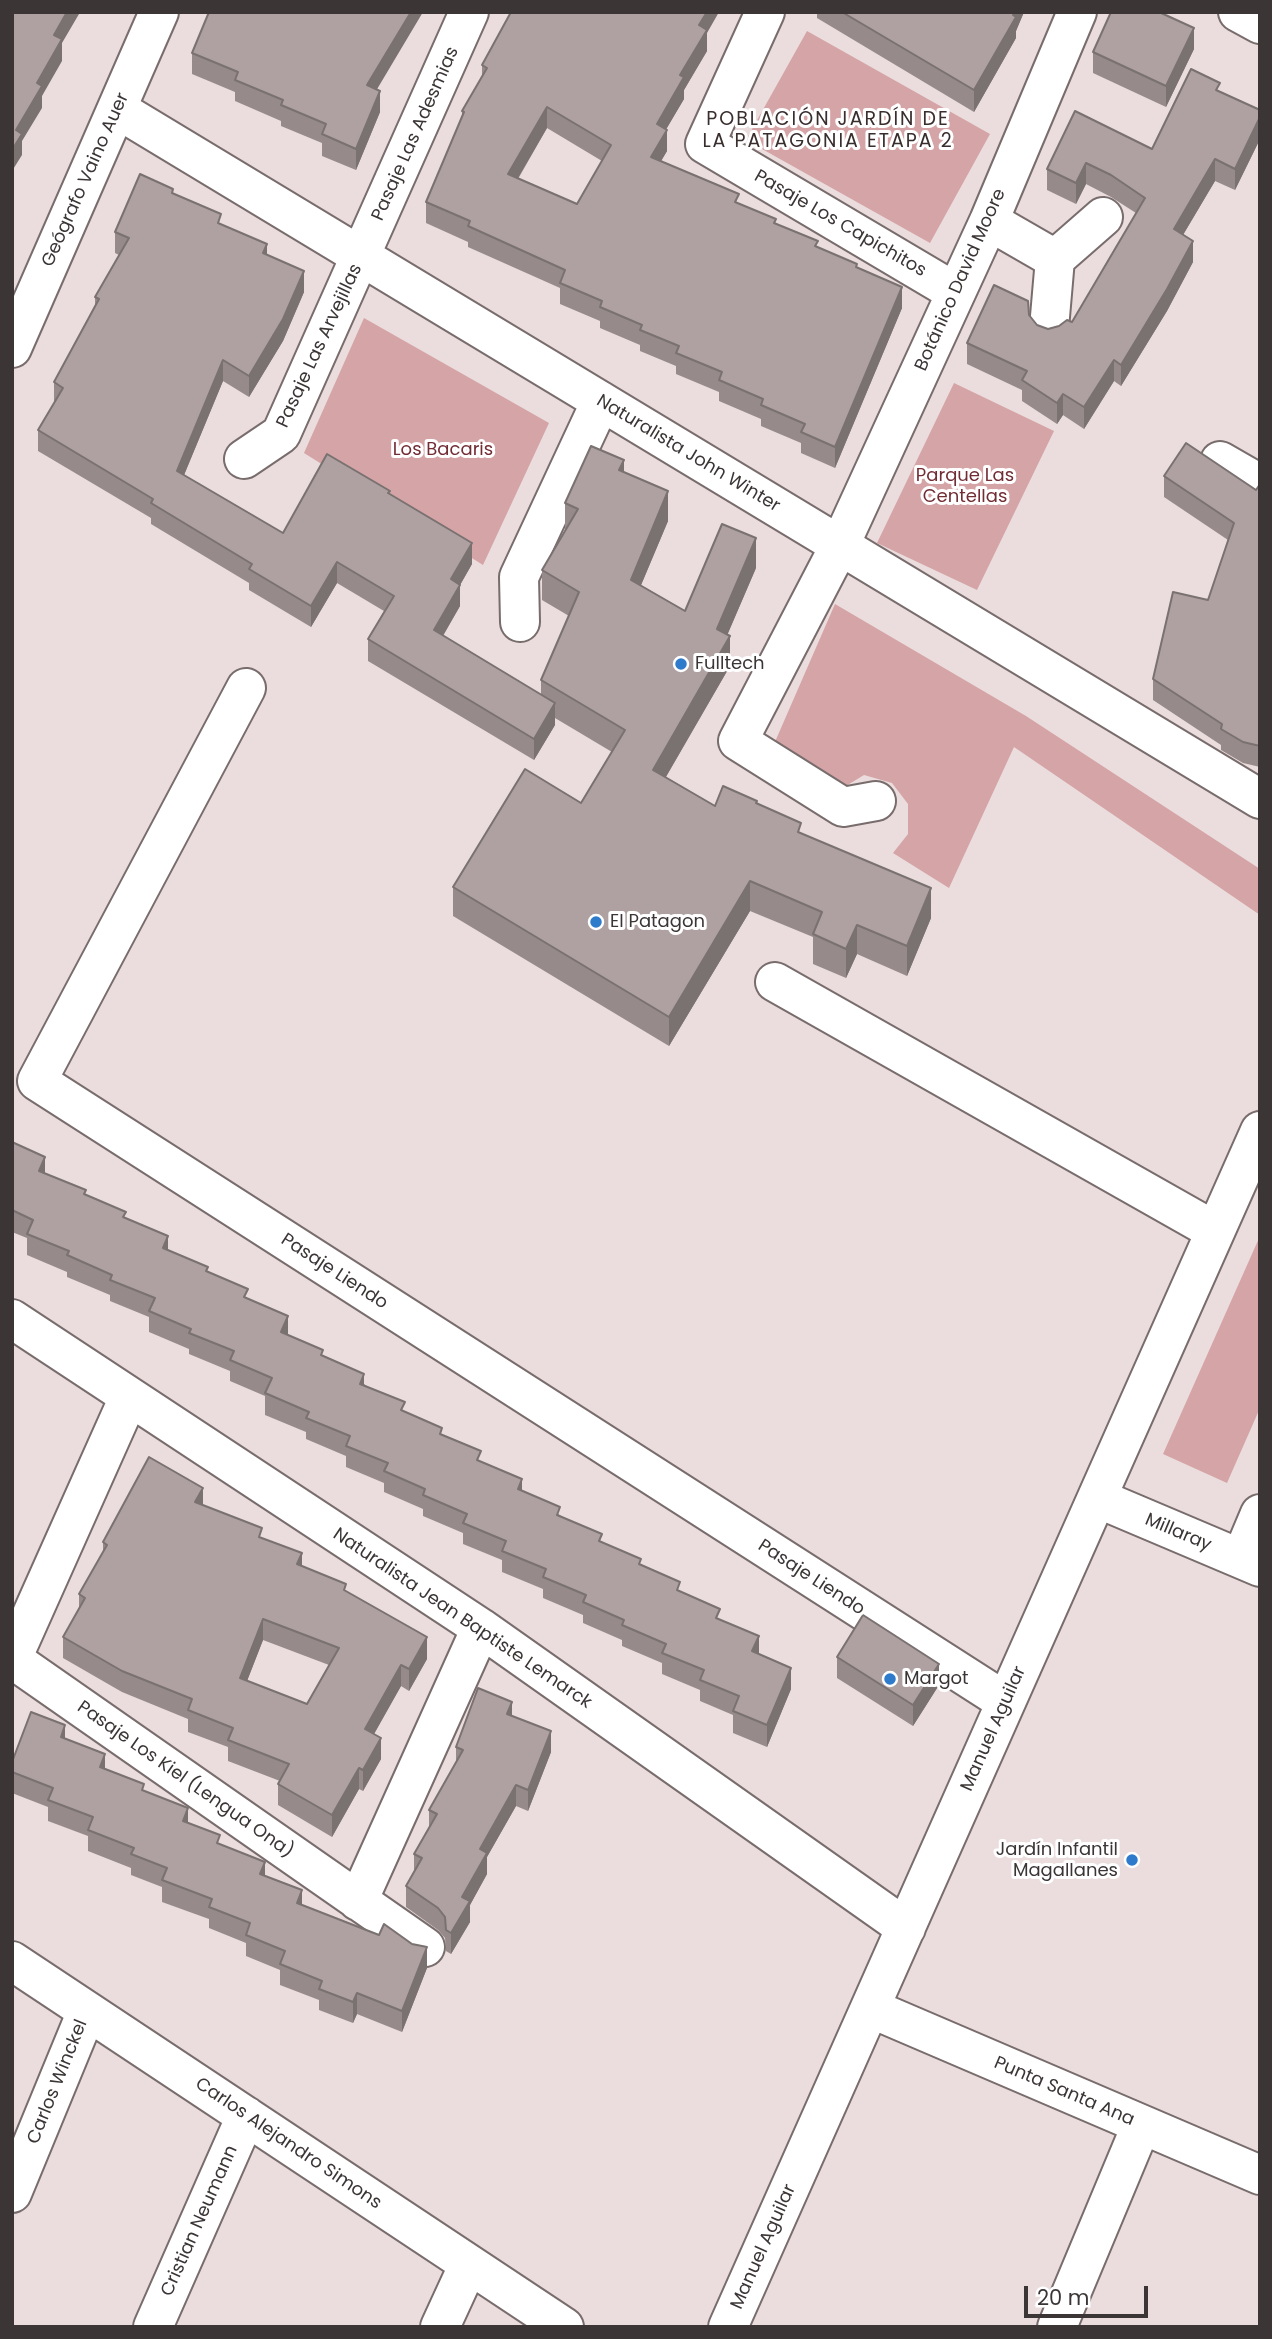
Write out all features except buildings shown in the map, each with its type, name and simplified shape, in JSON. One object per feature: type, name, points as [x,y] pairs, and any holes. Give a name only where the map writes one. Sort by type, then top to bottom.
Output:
[{"type":"street","name":"Geógrafo Vaino Auer","points":[[12,348],[159,12]]},
{"type":"street","name":"Pasaje Las Adesmias","points":[[362,256],[470,12]]},
{"type":"street","name":"Pasaje Los Capichitos","points":[[765,12],[705,144],[955,292]]},
{"type":"street","name":"Botánico David Moore","points":[[876,801],[843,807],[738,741],[840,545],[989,221],[1077,12]]},
{"type":"street","points":[[1238,12],[1260,24]]},
{"type":"street","name":"Naturalista John Winter","points":[[117,109],[1260,799]]},
{"type":"street","points":[[1049,328],[1055,259],[1102,217]]},
{"type":"street","points":[[989,221],[1055,259]]},
{"type":"street","name":"Pasaje Las Arvejillas","points":[[244,459],[281,434],[362,256]]},
{"type":"street","points":[[520,622],[519,577],[601,401]]},
{"type":"street","points":[[1220,461],[1260,484]]},
{"type":"street","name":"Pasaje Liendo","points":[[246,688],[37,1082],[1006,1702]]},
{"type":"street","points":[[775,982],[1215,1231]]},
{"type":"street","name":"Manuel Aguilar","points":[[728,2327],[1260,1131]]},
{"type":"street","name":"Naturalista Jean Baptiste Lemarck","points":[[12,1319],[481,1628],[906,1928]]},
{"type":"street","points":[[12,1659],[129,1397]]},
{"type":"street","name":"Millaray","points":[[1097,1498],[1250,1563]]},
{"type":"street","points":[[1250,1563],[1260,1514]]},
{"type":"street","points":[[358,1901],[481,1628]]},
{"type":"street","name":"Pasaje Los Kiel (Lengua Ona)","points":[[12,1659],[425,1947]]},
{"type":"street","name":"Carlos Alejandro Simons","points":[[12,1961],[564,2327]]},
{"type":"street","name":"Punta Santa Ana","points":[[870,2008],[1260,2175]]},
{"type":"street","name":"Carlos Winckel","points":[[12,2193],[87,2011]]},
{"type":"street","name":"Cristian Neumann","points":[[153,2327],[246,2116]]},
{"type":"street","points":[[1057,2327],[1141,2126]]},
{"type":"street","points":[[440,2327],[470,2264]]},
{"type":"green space","points":[[807,31],[990,134],[930,243],[746,140]]},
{"type":"green space","name":"Los Bacaris","points":[[364,318],[549,423],[483,565],[304,453]]},
{"type":"green space","name":"Parque Las Centellas","points":[[954,383],[1054,431],[977,590],[877,543]]},
{"type":"green space","points":[[835,604],[1026,716],[1260,869],[1260,915],[1014,747],[949,888],[893,853],[908,834],[908,804],[892,783],[864,775],[836,792],[771,751]]},
{"type":"green space","points":[[1260,1236],[1260,1408],[1227,1483],[1163,1454]]},
{"type":"place","name":"Fulltech","points":[[681,664]]},
{"type":"place","name":"El Patagon","points":[[596,922]]},
{"type":"place","name":"Margot","points":[[890,1679]]},
{"type":"place","name":"Jardín Infantil Magallanes","points":[[1132,1860]]},
{"type":"district","name":"POBLACIÓN JARDÍN DE LA PATAGONIA ETAPA 2","points":[[828,131]]}]
